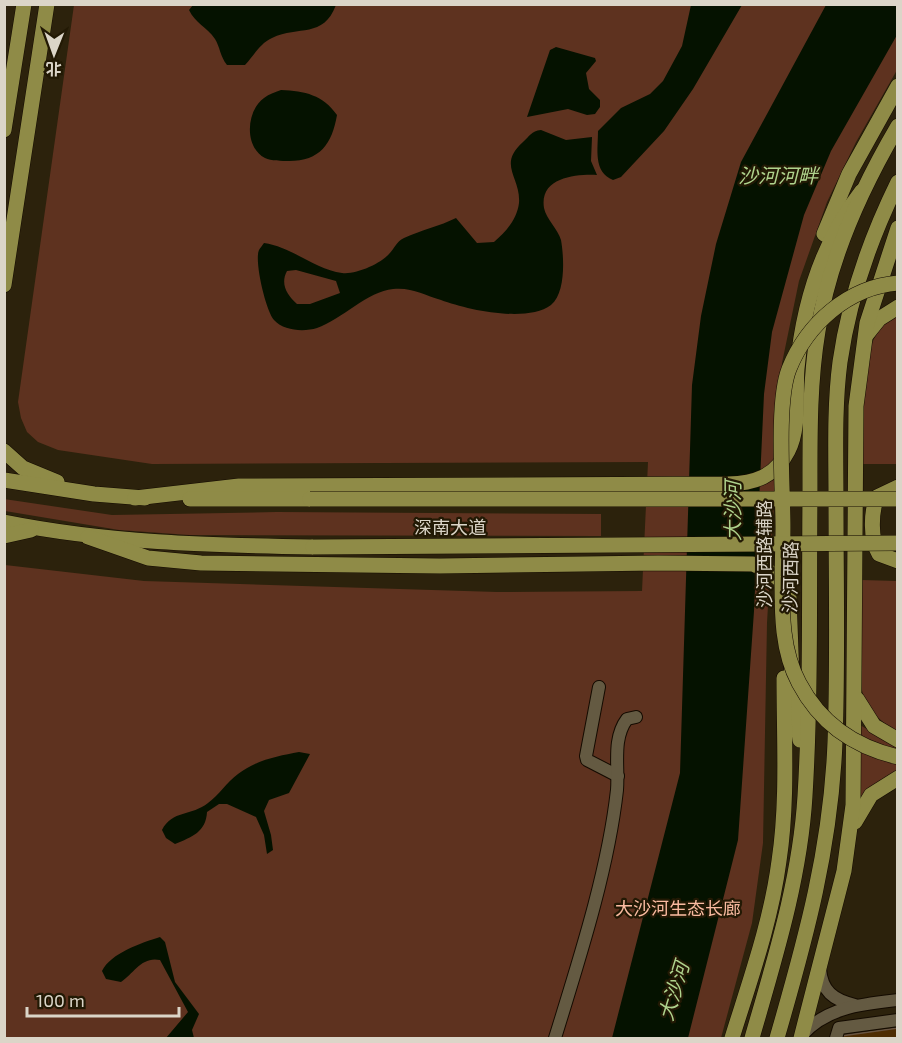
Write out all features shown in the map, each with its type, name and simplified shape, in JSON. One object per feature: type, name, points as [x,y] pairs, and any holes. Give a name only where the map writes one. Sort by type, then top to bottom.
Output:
[{"type":"main road","points":[[4,130],[24,4]]},
{"type":"main road","points":[[4,285],[47,4]]},
{"type":"main road","name":"沙河西路辅路","points":[[732,1038],[770,911],[782,838],[783,434],[789,371],[802,305],[822,238],[849,174],[897,86]]},
{"type":"main road","name":"沙河西路","points":[[752,1038],[789,908],[797,867],[805,795],[810,425],[818,330],[831,278],[862,190],[897,126]]},
{"type":"main road","points":[[842,881],[835,744],[836,421],[840,362],[851,305],[862,269],[897,182]]},
{"type":"main road","points":[[135,498],[239,486],[739,484],[760,480],[774,472],[788,451],[794,432],[797,367],[808,303],[832,236],[862,190]]},
{"type":"main road","points":[[801,1037],[842,881],[848,848],[853,805],[855,694],[855,433],[864,339],[883,266],[897,228]]},
{"type":"main road","points":[[789,371],[804,338],[825,315],[846,300],[870,288],[897,283]]},
{"type":"main road","points":[[864,339],[879,319],[897,307]]},
{"type":"main road","points":[[4,451],[14,461],[34,473],[94,494]]},
{"type":"main road","name":"深南大道","points":[[4,480],[135,498],[310,500],[897,498]]},
{"type":"main road","points":[[897,487],[878,497],[874,511],[874,536],[879,554],[897,561]]},
{"type":"main road","name":"深南大道","points":[[4,522],[88,537],[171,544],[313,547],[866,543],[897,545]]},
{"type":"main road","points":[[4,536],[39,529]]},
{"type":"main road","points":[[88,537],[148,558],[201,563],[440,566],[753,564],[772,573],[786,588],[791,606],[792,679],[805,795]]},
{"type":"main road","points":[[784,630],[794,671],[818,712],[847,737],[873,750],[897,757]]},
{"type":"main road","points":[[855,694],[860,706],[874,726],[896,740]]},
{"type":"main road","points":[[777,1038],[818,889],[826,845],[835,744]]},
{"type":"main road","points":[[848,848],[855,820],[864,803],[880,787],[897,777]]},
{"type":"street","points":[[599,687],[586,756],[587,760],[618,776]]},
{"type":"street","points":[[555,1038],[585,942],[614,812],[619,732],[627,719],[636,717]]},
{"type":"street","points":[[820,969],[822,983],[828,993],[838,1000],[855,1005]]},
{"type":"street","points":[[801,1037],[823,1018],[855,1005],[897,1000]]},
{"type":"street","points":[[836,1038],[839,1028],[897,1020]]},
{"type":"green space","name":"大沙河生态长廊","points":[[74,5],[897,5],[897,70],[856,142],[827,202],[799,281],[782,363],[767,623],[763,843],[752,923],[721,1038],[5,1038],[5,565],[144,581],[497,592],[642,591],[648,462],[152,464],[58,450],[38,442],[27,432],[18,402]]},
{"type":"green space","points":[[897,313],[897,464],[860,464],[860,402],[866,361],[872,343],[882,327]]},
{"type":"green space","points":[[4,499],[112,515],[277,512],[601,514],[601,536],[189,535],[119,530],[5,511]]},
{"type":"green space","points":[[861,580],[897,581],[897,732],[875,714],[865,699],[862,688],[859,659]]},
{"type":"green space","points":[[860,725],[897,747],[898,772],[859,801]]},
{"type":"water","points":[[193,5],[336,5],[331,16],[317,27],[272,38],[260,47],[245,65],[227,65],[215,39],[189,10]]},
{"type":"water","points":[[691,5],[742,5],[693,89],[664,131],[621,177],[613,180],[602,172],[599,166],[598,131],[621,108],[650,94],[663,81],[682,46]]},
{"type":"water","name":"沙河河畔","points":[[826,5],[897,5],[897,35],[831,151],[804,215],[772,332],[764,394],[754,611],[738,840],[688,1038],[612,1038],[680,773],[692,385],[701,316],[716,244],[741,162]]},
{"type":"water","points":[[556,47],[595,58],[596,61],[586,73],[589,89],[600,100],[600,107],[595,114],[587,115],[568,109],[527,117],[550,50]]},
{"type":"water","points":[[281,90],[313,95],[332,108],[337,115],[328,142],[323,149],[309,158],[289,161],[270,160],[258,153],[253,146],[250,129],[254,111],[264,98]]},
{"type":"water","points":[[541,130],[566,140],[592,137],[591,161],[597,175],[580,175],[561,180],[547,190],[544,198],[545,212],[561,240],[563,256],[562,284],[551,305],[527,313],[497,313],[466,308],[412,290],[393,289],[364,300],[317,328],[294,330],[274,320],[259,275],[258,256],[264,243],[284,249],[323,268],[347,273],[360,271],[380,261],[404,238],[456,218],[477,243],[494,242],[510,225],[518,209],[519,194],[511,165],[515,150]],"holes":[[[296,270],[336,281],[340,293],[310,304],[297,304],[290,297],[284,285],[287,271]]]},
{"type":"water","points":[[299,752],[310,754],[289,793],[269,800],[264,811],[273,850],[267,854],[264,835],[256,817],[227,804],[219,804],[207,812],[201,829],[192,836],[175,844],[166,838],[162,830],[171,819],[208,803],[245,769],[267,759]]},
{"type":"water","points":[[160,937],[165,942],[175,982],[199,1014],[192,1030],[194,1038],[166,1038],[188,1012],[160,960],[148,960],[121,982],[106,979],[102,971],[119,954]]},
{"type":"building","points":[[898,1028],[898,1038],[840,1038],[841,1036]]},
{"type":"water label","name":"大沙河","points":[[732,511]]},
{"type":"water label","name":"大沙河","points":[[673,991]]}]
